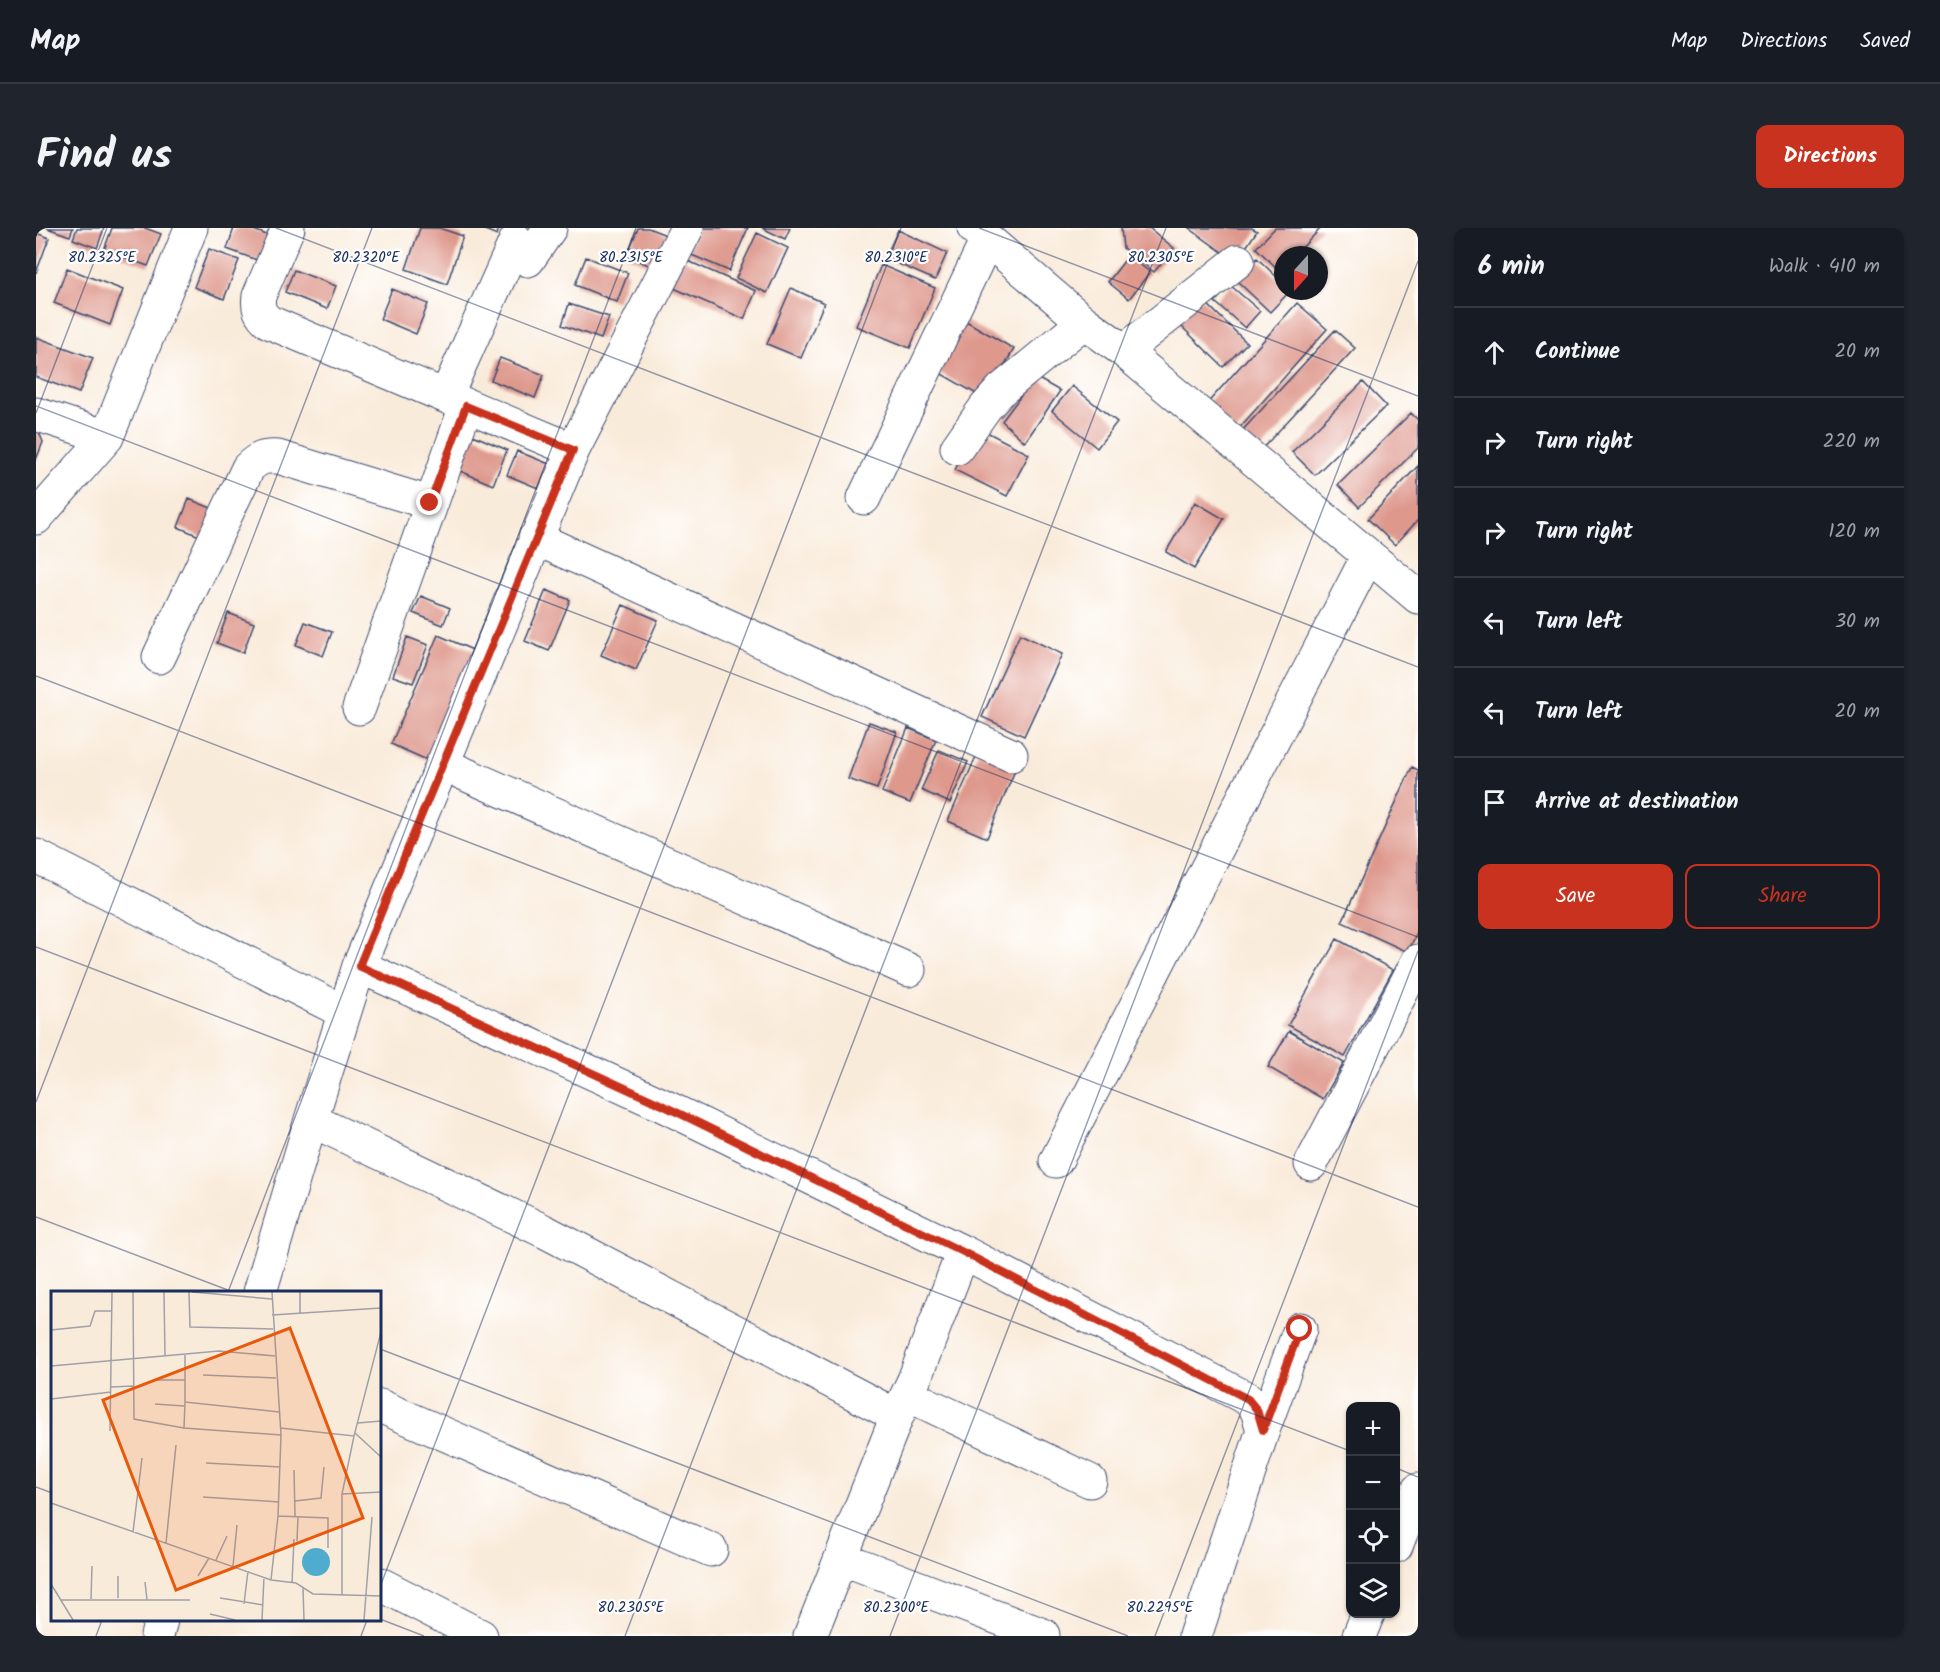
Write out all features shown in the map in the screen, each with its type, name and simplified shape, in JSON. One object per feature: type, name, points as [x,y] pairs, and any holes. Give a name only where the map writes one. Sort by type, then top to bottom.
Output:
[{"type":"street","points":[[36,518],[107,437],[191,228]]},
{"type":"street","points":[[288,228],[259,296],[258,305],[261,315],[269,322],[573,450]]},
{"type":"street","points":[[359,708],[430,503],[456,401],[522,250],[550,228]]},
{"type":"street","points":[[261,1291],[359,966],[573,450],[687,228]]},
{"type":"street","points":[[864,498],[981,234],[1084,322],[1124,351],[1418,597]]},
{"type":"street","points":[[1124,351],[1238,261]]},
{"type":"street","points":[[957,448],[985,408],[1002,389],[1084,322]]},
{"type":"street","points":[[36,414],[107,437]]},
{"type":"street","points":[[159,657],[248,468],[256,459],[268,456],[278,457],[430,503]]},
{"type":"street","points":[[536,538],[1011,756]]},
{"type":"street","points":[[1056,1161],[1368,556]]},
{"type":"street","points":[[442,764],[909,969]]},
{"type":"street","points":[[36,856],[344,1012]]},
{"type":"street","points":[[1311,1164],[1418,961]]},
{"type":"street","points":[[359,966],[660,1104],[963,1252],[1248,1399],[1257,1410],[1263,1430]]},
{"type":"street","points":[[311,1120],[902,1406],[1090,1481]]},
{"type":"street","points":[[810,1636],[963,1252]]},
{"type":"street","points":[[1195,1636],[1263,1430],[1300,1329]]},
{"type":"street","points":[[381,1406],[711,1550]]},
{"type":"street","points":[[1400,1534],[1418,1490]]},
{"type":"street","points":[[841,1558],[1043,1635]]},
{"type":"street","points":[[381,1585],[481,1636]]},
{"type":"street","points":[[1359,1636],[1366,1618]]},
{"type":"street","points":[[157,1636],[161,1621]]},
{"type":"building","points":[[47,228],[73,228],[70,236]]},
{"type":"building","points":[[77,228],[104,228],[97,248],[73,239]]},
{"type":"building","points":[[112,228],[145,228],[161,234],[148,266],[104,250]]},
{"type":"building","points":[[234,228],[249,228],[274,238],[265,263],[227,249]]},
{"type":"building","points":[[420,228],[439,228],[463,236],[447,284],[406,269]]},
{"type":"building","points":[[480,228],[499,228],[497,235]]},
{"type":"building","points":[[638,228],[648,228],[671,237],[658,269],[627,256]]},
{"type":"building","points":[[698,228],[748,228],[729,271],[687,253]]},
{"type":"building","points":[[762,228],[790,228],[785,239]]},
{"type":"building","points":[[1121,228],[1149,228],[1174,248],[1154,272],[1123,248]]},
{"type":"building","points":[[1189,228],[1252,228],[1257,231],[1236,262]]},
{"type":"building","points":[[1275,228],[1321,228],[1304,246],[1274,246],[1274,265],[1256,248]]},
{"type":"building","points":[[898,230],[947,253],[935,280],[885,258]]},
{"type":"building","points":[[36,233],[49,238],[36,273]]},
{"type":"building","points":[[757,233],[788,248],[767,293],[736,278]]},
{"type":"building","points":[[209,249],[239,260],[224,299],[194,287]]},
{"type":"building","points":[[1128,256],[1150,272],[1129,299],[1108,282]]},
{"type":"building","points":[[586,257],[628,273],[617,302],[575,285]]},
{"type":"building","points":[[679,257],[756,291],[744,319],[667,285]]},
{"type":"building","points":[[1257,258],[1274,274],[1274,300],[1281,300],[1270,312],[1236,280]]},
{"type":"building","points":[[881,265],[935,288],[910,348],[856,326]]},
{"type":"building","points":[[67,268],[123,290],[110,325],[54,303]]},
{"type":"building","points":[[294,270],[336,286],[327,309],[285,292]]},
{"type":"building","points":[[1230,285],[1260,311],[1245,328],[1215,302]]},
{"type":"building","points":[[791,288],[824,303],[801,358],[767,344]]},
{"type":"building","points":[[392,289],[428,304],[416,334],[380,319]]},
{"type":"building","points":[[1201,298],[1247,343],[1223,367],[1177,322]]},
{"type":"building","points":[[1297,303],[1327,329],[1234,434],[1204,407]]},
{"type":"building","points":[[569,304],[609,317],[601,339],[562,325]]},
{"type":"building","points":[[961,318],[1014,349],[985,399],[933,369]]},
{"type":"building","points":[[1335,330],[1355,348],[1260,451],[1240,433]]},
{"type":"building","points":[[36,337],[93,358],[79,393],[36,377]]},
{"type":"building","points":[[500,358],[544,375],[535,398],[491,380]]},
{"type":"building","points":[[1035,377],[1060,391],[1025,442],[1002,421]]},
{"type":"building","points":[[1363,382],[1386,406],[1315,475],[1292,452]]},
{"type":"building","points":[[1072,386],[1117,422],[1097,448],[1052,411]]},
{"type":"building","points":[[1411,413],[1418,420],[1418,448],[1359,507],[1338,485]]},
{"type":"building","points":[[977,427],[1029,454],[1007,496],[955,470]]},
{"type":"building","points":[[36,431],[39,432],[43,442],[36,460]]},
{"type":"building","points":[[473,435],[507,450],[493,485],[458,470]]},
{"type":"building","points":[[517,451],[554,466],[545,491],[507,475]]},
{"type":"building","points":[[1418,466],[1418,520],[1395,545],[1368,519]]},
{"type":"building","points":[[189,499],[216,510],[204,538],[178,527]]},
{"type":"building","points":[[1195,502],[1224,519],[1194,569],[1166,552]]},
{"type":"building","points":[[546,590],[570,600],[549,651],[525,641]]},
{"type":"building","points":[[421,596],[450,608],[443,625],[413,613]]},
{"type":"building","points":[[623,605],[658,620],[636,670],[601,655]]},
{"type":"building","points":[[228,613],[254,623],[243,653],[217,643]]},
{"type":"building","points":[[305,622],[332,632],[323,656],[296,645]]},
{"type":"building","points":[[1020,634],[1062,654],[1024,736],[982,717]]},
{"type":"building","points":[[438,635],[475,651],[427,760],[391,744]]},
{"type":"building","points":[[407,637],[428,645],[413,683],[393,676]]},
{"type":"building","points":[[869,722],[897,732],[877,789],[848,779]]},
{"type":"building","points":[[908,728],[936,740],[910,803],[882,792]]},
{"type":"building","points":[[939,750],[968,762],[950,803],[921,790]]},
{"type":"building","points":[[978,752],[1016,768],[987,838],[948,821]]},
{"type":"building","points":[[1412,767],[1418,770],[1418,930],[1408,952],[1342,922]]},
{"type":"building","points":[[1337,939],[1393,970],[1345,1057],[1288,1025]]},
{"type":"building","points":[[1289,1031],[1344,1063],[1323,1099],[1268,1067]]},
{"type":"route","points":[[430,503],[466,406],[573,450],[359,966],[660,1104],[963,1252],[1248,1399],[1257,1410],[1263,1430],[1300,1329]]}]
